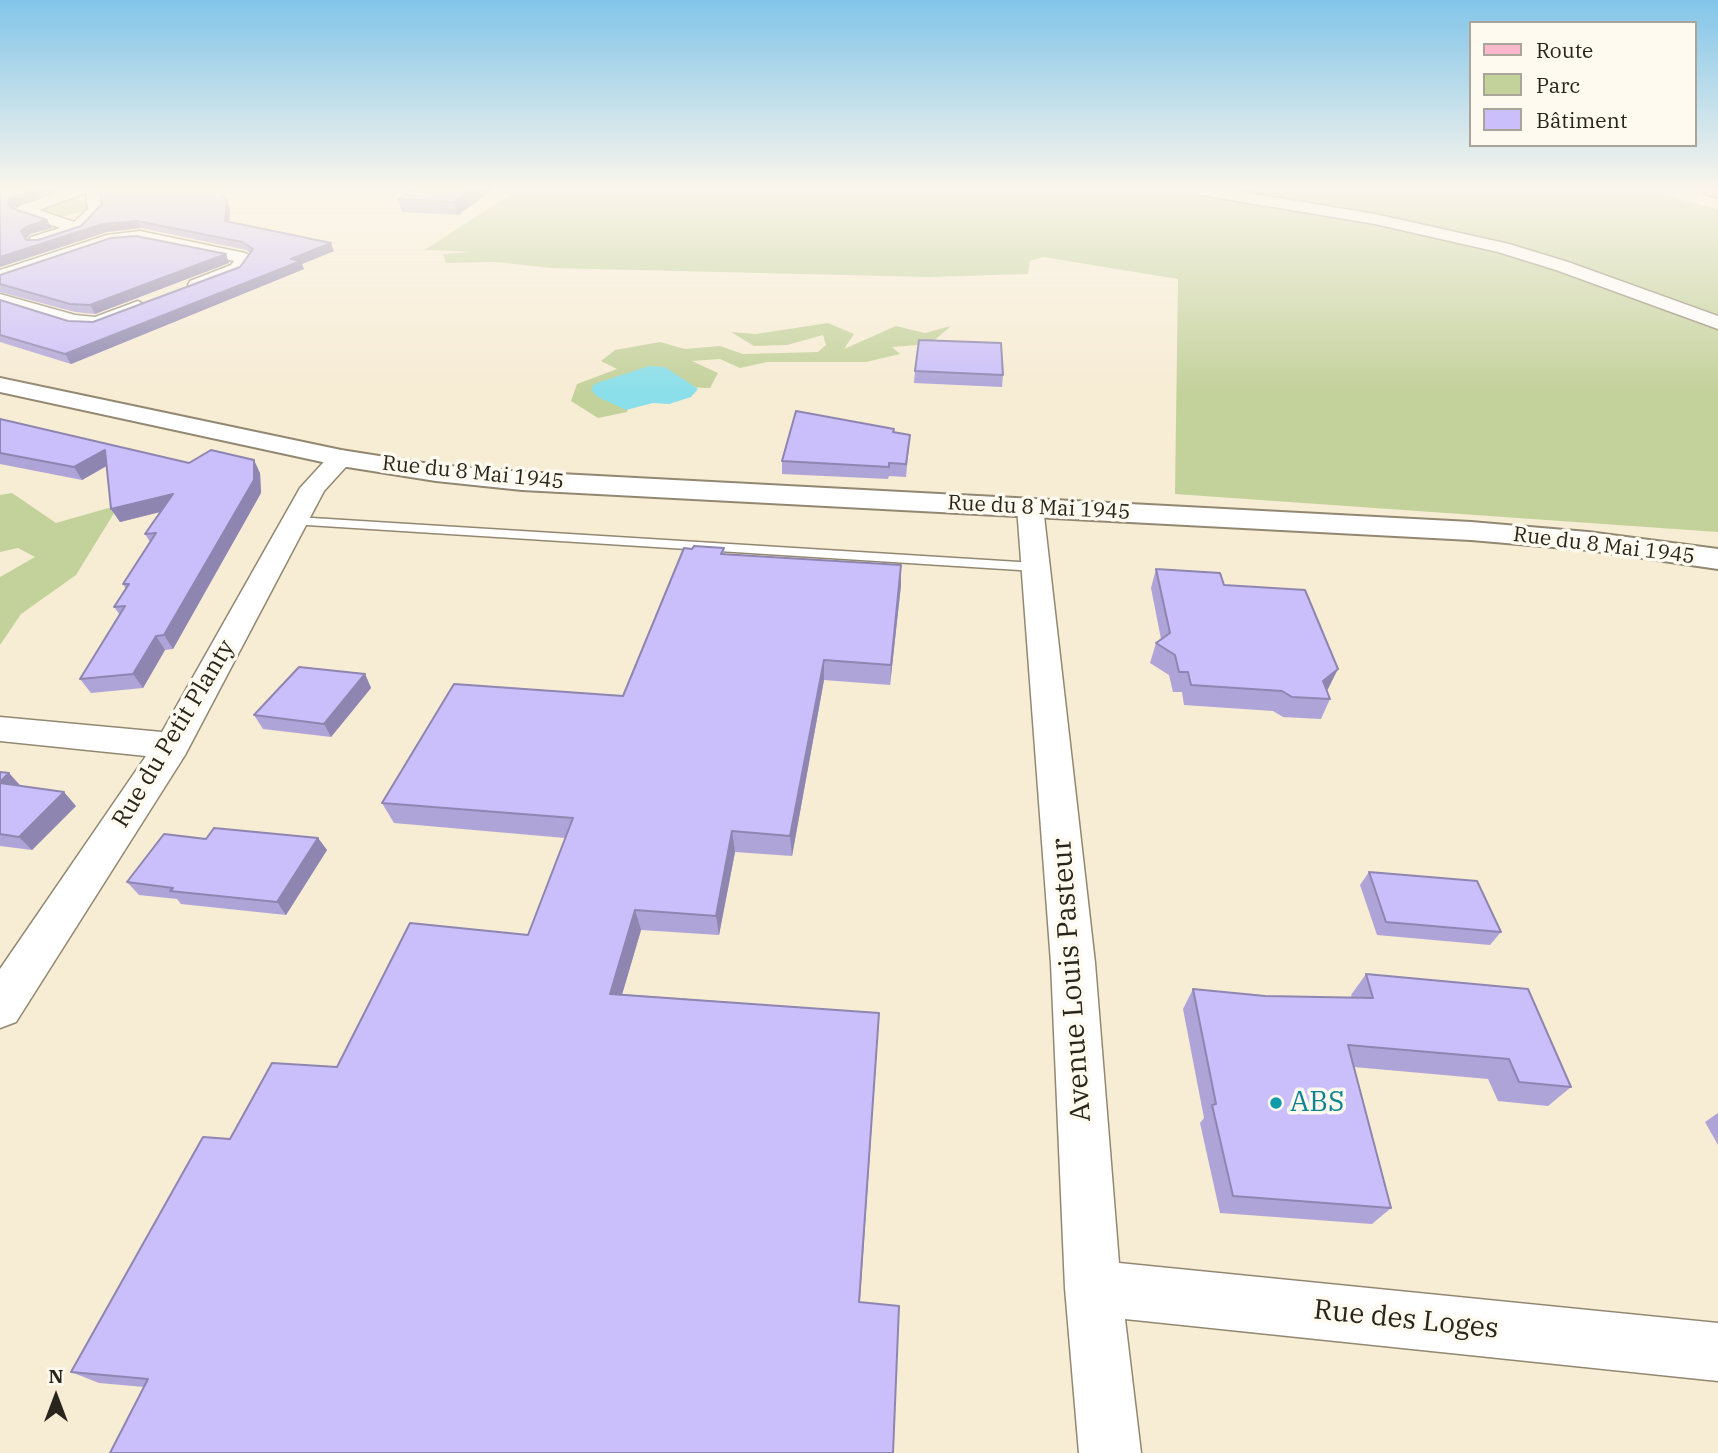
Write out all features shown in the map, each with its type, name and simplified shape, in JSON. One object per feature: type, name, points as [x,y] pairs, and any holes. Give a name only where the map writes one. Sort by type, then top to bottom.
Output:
[{"type":"main road","name":"Rue du 8 Mai 1945","points":[[0,385],[350,459],[522,481],[1471,531],[1588,541],[1718,559]]},
{"type":"street","points":[[43,258],[49,260]]},
{"type":"street","points":[[0,276],[56,258]]},
{"type":"street","points":[[0,300],[74,321],[97,323],[237,269],[244,258]]},
{"type":"street","points":[[1536,258],[1718,323]]},
{"type":"street","name":"Rue du Petit Planty","points":[[0,1007],[172,746],[313,488],[350,459]]},
{"type":"street","name":"Avenue Louis Pasteur","points":[[1030,507],[1073,963],[1093,1288],[1110,1453]]},
{"type":"street","points":[[0,729],[172,746]]},
{"type":"street","name":"Rue des Loges","points":[[1093,1288],[1718,1352]]},
{"type":"lane","points":[[296,521],[1035,567]]},
{"type":"green space","points":[[444,258],[1040,258],[1030,261],[1028,274],[929,277],[551,268],[496,262],[446,263]]},
{"type":"green space","points":[[1048,258],[1718,258],[1718,532],[1175,494],[1178,279]]},
{"type":"green space","points":[[828,323],[854,334],[844,349],[896,326],[925,333],[951,326],[930,344],[892,347],[900,354],[866,362],[767,362],[740,368],[720,359],[692,361],[718,373],[710,388],[676,387],[630,399],[627,412],[598,418],[571,401],[577,384],[617,369],[601,361],[615,350],[660,342],[685,349],[720,346],[743,354],[818,352],[826,345],[823,335],[787,345],[754,346],[731,332],[756,334]]},
{"type":"green space","points":[[12,493],[56,523],[119,505],[76,575],[21,614],[0,645],[0,577],[35,557],[18,548],[0,552],[0,495]]},
{"type":"water","points":[[649,366],[665,367],[698,389],[691,397],[669,404],[653,403],[626,410],[598,397],[591,390],[594,384]]},
{"type":"building","points":[[52,258],[216,258],[90,305],[70,304],[0,284],[0,275]]},
{"type":"building","points":[[247,258],[294,258],[291,259],[301,261],[65,354],[0,335],[0,300],[68,321],[93,322],[240,267]]},
{"type":"building","points":[[919,340],[1001,343],[1003,375],[915,371]]},
{"type":"building","points":[[796,411],[894,429],[893,432],[910,435],[906,464],[889,463],[889,467],[782,461]]},
{"type":"building","points":[[0,419],[189,463],[211,450],[254,460],[254,480],[164,635],[156,636],[133,674],[80,679],[125,606],[114,607],[129,584],[123,584],[156,533],[145,534],[173,494],[111,509],[105,450],[74,467],[0,453]]},
{"type":"building","points":[[694,546],[724,548],[721,554],[901,565],[891,665],[824,660],[790,836],[732,831],[716,916],[635,910],[610,994],[879,1013],[859,1302],[899,1306],[893,1453],[110,1453],[148,1379],[71,1372],[203,1137],[230,1139],[272,1063],[337,1067],[410,923],[528,935],[573,818],[382,803],[454,684],[623,696],[684,548],[692,549]]},
{"type":"building","points":[[1156,569],[1220,573],[1224,585],[1305,590],[1338,669],[1323,681],[1330,699],[1292,697],[1282,691],[1191,685],[1188,672],[1179,672],[1175,655],[1156,643],[1170,633]]},
{"type":"building","points":[[299,667],[365,674],[324,724],[254,715]]},
{"type":"building","points":[[0,772],[9,773],[0,782]]},
{"type":"building","points":[[0,783],[64,792],[19,837],[0,834]]},
{"type":"building","points":[[214,828],[318,838],[277,902],[170,891],[173,888],[127,882],[164,834],[206,839]]},
{"type":"building","points":[[1369,872],[1477,881],[1501,932],[1386,922]]},
{"type":"building","points":[[1366,974],[1528,989],[1571,1087],[1519,1082],[1509,1059],[1348,1045],[1391,1208],[1233,1196],[1212,1105],[1216,1104],[1193,989],[1265,996],[1373,998]]},
{"type":"place","name":"ABS","points":[[1276,1103]]}]
